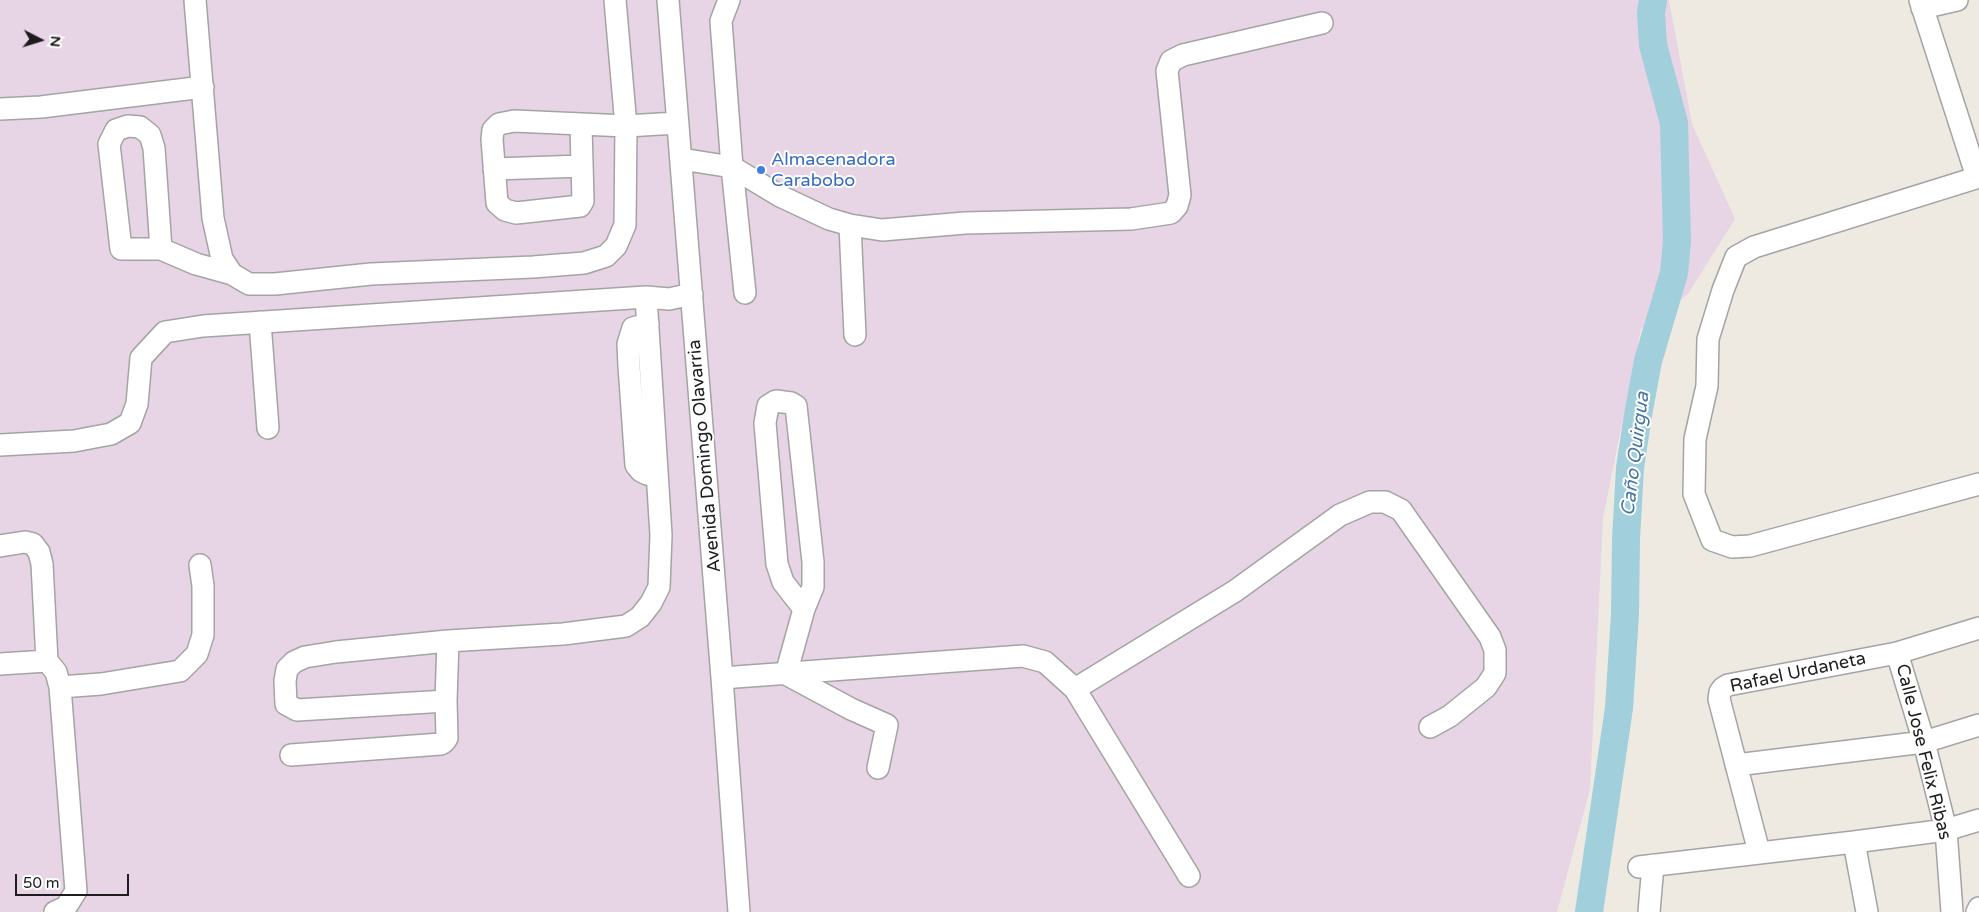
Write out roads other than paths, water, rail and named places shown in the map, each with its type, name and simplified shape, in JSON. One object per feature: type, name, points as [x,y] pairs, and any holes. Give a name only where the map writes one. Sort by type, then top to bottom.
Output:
[{"type":"street","points":[[195,0],[213,218],[222,258],[232,274]]},
{"type":"street","points":[[161,249],[152,141],[150,135],[140,127],[128,126],[116,130],[109,144],[121,249],[161,249],[196,264],[232,274],[249,284],[275,284],[371,274],[584,263],[606,256],[616,246],[625,225],[626,126],[615,0]]},
{"type":"street","name":"Avenida Domingo Olavarria","points":[[668,0],[739,912]]},
{"type":"street","points":[[729,0],[721,21],[732,167],[745,293]]},
{"type":"street","points":[[1957,0],[1921,4],[1978,177],[1754,247],[1736,257],[1723,290],[1708,339],[1706,386],[1694,439],[1694,494],[1712,540],[1732,547],[1750,546],[1979,484]]},
{"type":"street","points":[[681,159],[732,167],[807,210],[829,220],[882,230],[965,223],[1131,218],[1171,213],[1177,206],[1180,195],[1167,70],[1171,61],[1183,55],[1322,23]]},
{"type":"street","points":[[0,109],[41,107],[203,87]]},
{"type":"street","points":[[581,126],[583,201],[580,206],[516,213],[505,210],[497,203],[492,139],[493,130],[499,124],[514,122],[581,126],[626,126],[677,123]]},
{"type":"street","points":[[494,169],[582,166]]},
{"type":"street","points":[[850,225],[855,335]]},
{"type":"street","points":[[0,445],[74,441],[111,434],[130,423],[137,404],[142,358],[165,332],[203,326],[260,322],[646,297],[669,299],[692,294]]},
{"type":"street","points":[[446,701],[297,710],[286,704],[285,681],[288,669],[294,662],[305,657],[336,652],[448,641],[563,634],[626,626],[640,617],[651,603],[659,587],[661,535],[658,473],[647,474],[640,471],[636,465],[629,366],[628,344],[633,328],[648,324],[646,297]]},
{"type":"street","points":[[260,322],[268,428]]},
{"type":"street","points":[[786,674],[804,608],[813,587],[813,562],[796,406],[785,401],[776,401],[768,406],[765,423],[777,564],[783,582],[804,608]]},
{"type":"street","points":[[1075,689],[1235,591],[1340,515],[1370,502],[1385,502],[1401,510],[1490,637],[1495,650],[1495,673],[1486,687],[1450,716],[1430,727]]},
{"type":"street","points":[[0,546],[25,542],[33,544],[42,564],[47,661],[56,672],[60,687],[76,891],[66,907],[55,912]]},
{"type":"street","points":[[60,687],[101,684],[180,671],[197,654],[204,635],[204,586],[200,565]]},
{"type":"street","name":"Rafael Urdaneta","points":[[1759,852],[1719,698],[1723,688],[1728,685],[1897,653],[1979,628]]},
{"type":"street","points":[[292,755],[442,744],[447,738],[448,641]]},
{"type":"street","name":"Calle Jose Felix Ribas","points":[[1897,653],[1924,742],[1946,830],[1952,912]]},
{"type":"street","points":[[722,678],[1022,656],[1045,662],[1075,689],[1189,876]]},
{"type":"street","points":[[0,664],[47,661]]},
{"type":"street","points":[[786,674],[851,709],[887,725],[878,768]]},
{"type":"street","points":[[1736,765],[1924,742],[1979,725]]},
{"type":"street","points":[[1649,912],[1646,866],[1946,830],[1979,820]]},
{"type":"street","points":[[1854,842],[1867,912]]},
{"type":"street","points":[[1977,912],[1979,908]]},
{"type":"waterway","name":"Caño Quirgua","points":[[1589,912],[1619,708],[1625,614],[1626,539],[1630,468],[1648,361],[1674,273],[1677,241],[1674,123],[1653,45],[1651,13],[1653,0]]},
{"type":"place","name":"Almacenadora Carabobo","points":[[761,170]]}]
